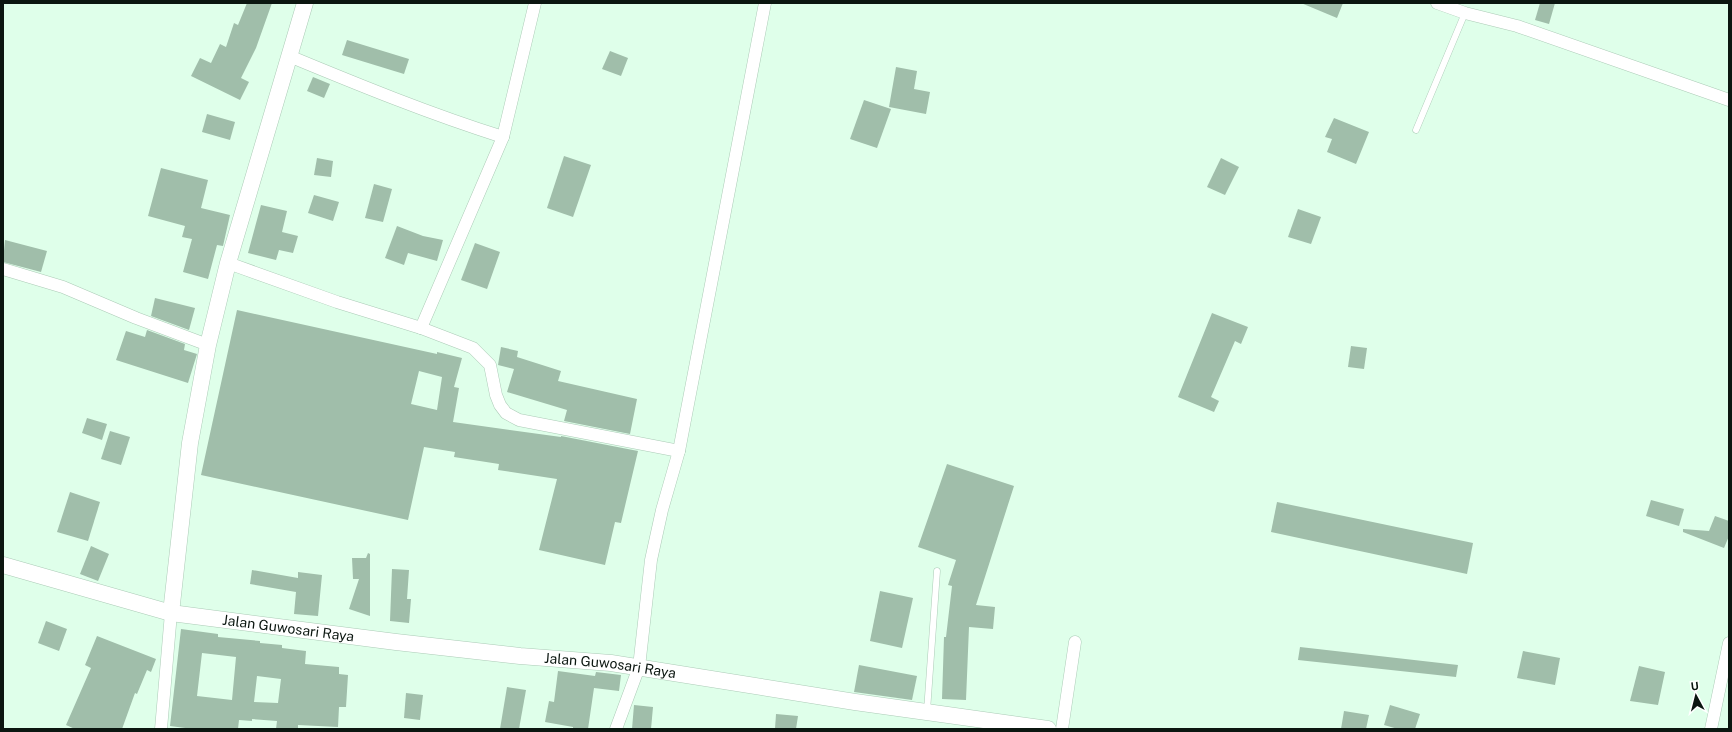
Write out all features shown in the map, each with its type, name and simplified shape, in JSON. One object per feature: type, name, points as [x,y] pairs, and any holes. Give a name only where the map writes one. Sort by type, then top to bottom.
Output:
[{"type":"street","points":[[162,729],[171,613],[190,443],[208,345],[228,263],[305,3]]},
{"type":"street","points":[[421,328],[502,137],[535,3]]},
{"type":"street","points":[[616,729],[638,667],[651,560],[662,510],[679,451],[765,3]]},
{"type":"street","points":[[1436,3],[1465,13],[1517,26],[1729,100]]},
{"type":"street","points":[[289,56],[447,120],[502,137]]},
{"type":"street","points":[[228,263],[337,302],[421,328],[473,348],[483,356],[490,365],[496,395],[500,405],[506,413],[519,420],[679,451]]},
{"type":"street","points":[[3,269],[63,287],[136,318],[208,345]]},
{"type":"street","name":"Jalan Guwosari Raya","points":[[3,565],[171,613],[396,642],[520,656],[611,663],[847,701],[1048,729]]},
{"type":"street","points":[[1062,729],[1075,642]]},
{"type":"street","points":[[1711,729],[1729,643]]},
{"type":"lane","points":[[1416,130],[1465,13]]},
{"type":"lane","points":[[927,712],[937,570]]},
{"type":"building","points":[[247,3],[272,3],[256,48],[241,78],[249,82],[240,100],[191,76],[200,58],[211,63],[220,44],[226,47],[234,23],[238,25]]},
{"type":"building","points":[[1301,3],[1343,3],[1337,18]]},
{"type":"building","points":[[1540,3],[1555,3],[1549,24],[1535,20]]},
{"type":"building","points":[[347,40],[409,59],[404,74],[342,55]]},
{"type":"building","points":[[610,51],[628,58],[621,76],[602,69]]},
{"type":"building","points":[[896,67],[917,71],[914,89],[930,92],[926,114],[889,107]]},
{"type":"building","points":[[313,77],[330,84],[324,98],[307,91]]},
{"type":"building","points":[[864,100],[891,109],[877,148],[850,139]]},
{"type":"building","points":[[207,114],[235,122],[230,140],[202,132]]},
{"type":"building","points":[[1334,118],[1369,132],[1356,164],[1327,152],[1332,139],[1325,137]]},
{"type":"building","points":[[564,156],[591,165],[573,217],[547,208]]},
{"type":"building","points":[[317,158],[333,161],[331,177],[314,175]]},
{"type":"building","points":[[1221,158],[1239,167],[1225,195],[1207,187]]},
{"type":"building","points":[[161,168],[208,180],[201,208],[230,215],[223,246],[217,245],[208,279],[183,272],[192,239],[182,237],[185,226],[148,216]]},
{"type":"building","points":[[374,184],[392,189],[383,222],[365,218]]},
{"type":"building","points":[[314,195],[339,202],[333,221],[308,213]]},
{"type":"building","points":[[261,205],[287,211],[282,232],[298,236],[293,253],[279,250],[276,260],[248,253]]},
{"type":"building","points":[[1298,209],[1321,217],[1311,244],[1288,237]]},
{"type":"building","points":[[397,226],[423,236],[443,240],[437,261],[408,253],[404,265],[385,258]]},
{"type":"building","points":[[5,240],[47,251],[41,272],[3,262]]},
{"type":"building","points":[[475,243],[500,252],[487,289],[461,280]]},
{"type":"building","points":[[155,298],[195,308],[189,330],[151,316]]},
{"type":"building","points":[[237,310],[437,354],[437,352],[462,358],[454,387],[459,388],[453,422],[561,436],[638,451],[621,523],[615,522],[605,565],[539,550],[557,479],[498,470],[499,464],[454,457],[455,452],[424,447],[408,520],[201,475]],"holes":[[[419,371],[442,377],[437,410],[411,404]]]},
{"type":"building","points":[[1212,313],[1248,327],[1241,344],[1235,341],[1211,397],[1219,401],[1214,412],[1178,397]]},
{"type":"building","points":[[147,330],[185,344],[184,350],[197,354],[188,383],[116,360],[126,331],[145,337]]},
{"type":"building","points":[[1351,346],[1367,348],[1364,369],[1348,367]]},
{"type":"building","points":[[501,347],[518,351],[517,357],[561,371],[558,381],[637,399],[630,434],[564,421],[567,410],[507,392],[514,369],[498,365]]},
{"type":"building","points":[[87,418],[107,424],[102,440],[82,433]]},
{"type":"building","points":[[110,431],[130,437],[121,465],[101,459]]},
{"type":"building","points":[[947,464],[1014,486],[976,605],[995,607],[993,629],[969,627],[966,700],[942,699],[944,637],[946,637],[952,586],[948,585],[956,560],[918,547]]},
{"type":"building","points":[[70,492],[100,502],[88,541],[57,532]]},
{"type":"building","points":[[1651,500],[1684,509],[1679,526],[1646,516]]},
{"type":"building","points":[[1277,502],[1473,543],[1467,574],[1271,532]]},
{"type":"building","points":[[1715,516],[1729,521],[1729,536],[1724,548],[1683,532],[1683,529],[1709,531]]},
{"type":"building","points":[[91,546],[109,554],[98,581],[80,574]]},
{"type":"building","points":[[368,553],[370,554],[370,616],[349,609],[359,579],[353,579],[352,558],[366,558]]},
{"type":"building","points":[[392,569],[409,570],[407,599],[411,599],[409,623],[390,621]]},
{"type":"building","points":[[252,570],[298,578],[298,572],[322,575],[318,616],[294,614],[296,592],[250,584]]},
{"type":"building","points":[[880,591],[913,598],[902,648],[870,641]]},
{"type":"building","points":[[46,621],[67,629],[59,651],[38,643]]},
{"type":"building","points":[[181,629],[218,634],[218,637],[260,641],[260,643],[282,645],[282,648],[306,651],[305,664],[339,667],[339,674],[348,675],[346,707],[339,707],[338,727],[298,725],[298,729],[276,729],[277,721],[252,719],[252,721],[239,720],[238,729],[193,729],[170,726]],"holes":[[[202,653],[236,657],[232,700],[197,696]],[[257,676],[281,679],[278,703],[254,702]]]},
{"type":"building","points":[[97,636],[156,659],[151,672],[147,670],[137,694],[135,693],[122,729],[75,729],[66,725],[91,668],[85,665]]},
{"type":"building","points":[[1300,647],[1458,665],[1456,677],[1298,660]]},
{"type":"building","points":[[1523,651],[1560,658],[1555,685],[1517,678]]},
{"type":"building","points":[[859,665],[917,676],[912,700],[854,692]]},
{"type":"building","points":[[1639,666],[1665,672],[1658,705],[1630,701]]},
{"type":"building","points":[[558,671],[595,676],[596,672],[621,675],[619,691],[594,688],[588,729],[573,729],[573,727],[545,722],[549,701],[554,702]]},
{"type":"building","points":[[507,687],[526,690],[519,729],[500,729]]},
{"type":"building","points":[[406,693],[423,695],[420,720],[404,718]]},
{"type":"building","points":[[634,705],[653,707],[651,729],[632,729]]},
{"type":"building","points":[[1390,705],[1420,714],[1415,729],[1398,729],[1384,725]]},
{"type":"building","points":[[1344,711],[1369,715],[1366,729],[1341,729]]},
{"type":"building","points":[[776,714],[798,716],[796,729],[775,729]]}]
